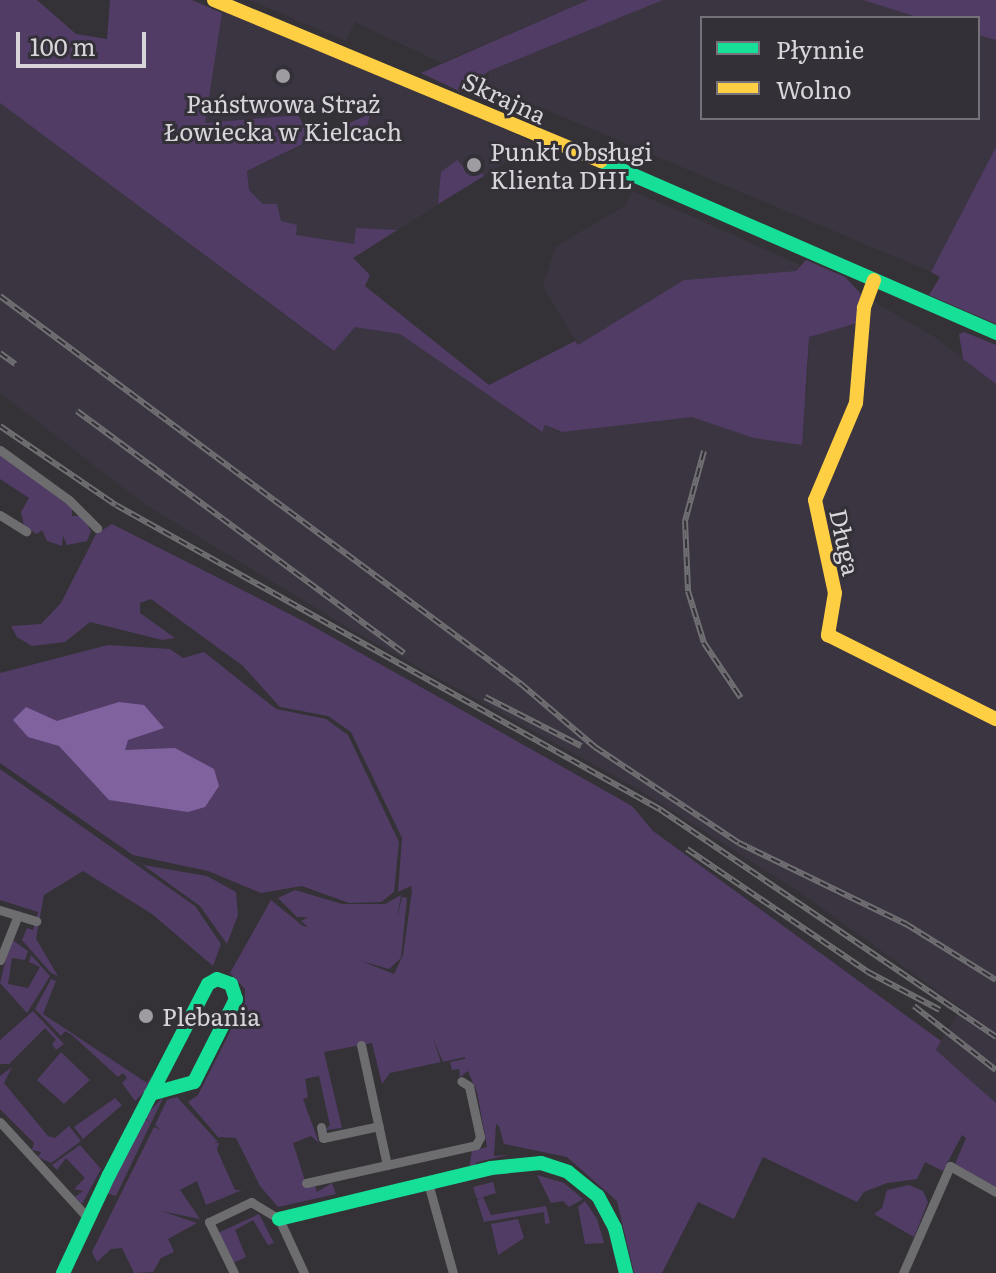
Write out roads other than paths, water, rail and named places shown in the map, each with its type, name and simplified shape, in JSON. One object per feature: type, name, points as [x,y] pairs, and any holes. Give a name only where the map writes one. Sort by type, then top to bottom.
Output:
[{"type":"street","name":"Skrajna","points":[[214,0],[359,61],[400,73],[996,333]]},
{"type":"street","name":"Długa","points":[[874,280],[864,308],[856,403],[815,500],[835,593],[828,635],[996,719]]},
{"type":"street","points":[[0,450],[69,500],[97,528]]},
{"type":"street","points":[[0,515],[26,531]]},
{"type":"street","points":[[0,910],[36,921]]},
{"type":"street","points":[[0,960],[18,915]]},
{"type":"street","points":[[63,1273],[151,1094],[214,979],[235,988],[236,999],[194,1082],[151,1094]]},
{"type":"street","points":[[361,1045],[387,1165]]},
{"type":"street","points":[[306,1183],[478,1143],[469,1086],[461,1081]]},
{"type":"street","points":[[0,1122],[88,1218]]},
{"type":"street","points":[[321,1127],[323,1138],[379,1126]]},
{"type":"street","points":[[279,1219],[510,1164],[541,1163],[562,1169],[587,1185],[604,1205],[626,1273]]},
{"type":"street","points":[[903,1273],[950,1166],[996,1192]]},
{"type":"street","points":[[428,1183],[453,1273]]},
{"type":"street","points":[[234,1273],[209,1222],[251,1202],[279,1219],[304,1273]]},
{"type":"railway","points":[[0,296],[521,684],[595,747],[739,843],[906,924],[996,980]]},
{"type":"railway","points":[[0,353],[15,364]]},
{"type":"railway","points":[[77,411],[404,653]]},
{"type":"railway","points":[[0,426],[116,505],[661,810],[996,1037]]},
{"type":"railway","points":[[704,451],[685,521],[688,591],[704,643],[741,698]]},
{"type":"railway","points":[[485,697],[581,746]]},
{"type":"railway","points":[[687,849],[868,972],[940,1010]]},
{"type":"railway","points":[[914,1006],[996,1070]]},
{"type":"place","name":"Państwowa Straż Łowiecka w Kielcach","points":[[283,76]]},
{"type":"place","name":"Punkt Obsługi Klienta DHL","points":[[474,165]]},
{"type":"place","name":"Plebania","points":[[146,1016]]}]
